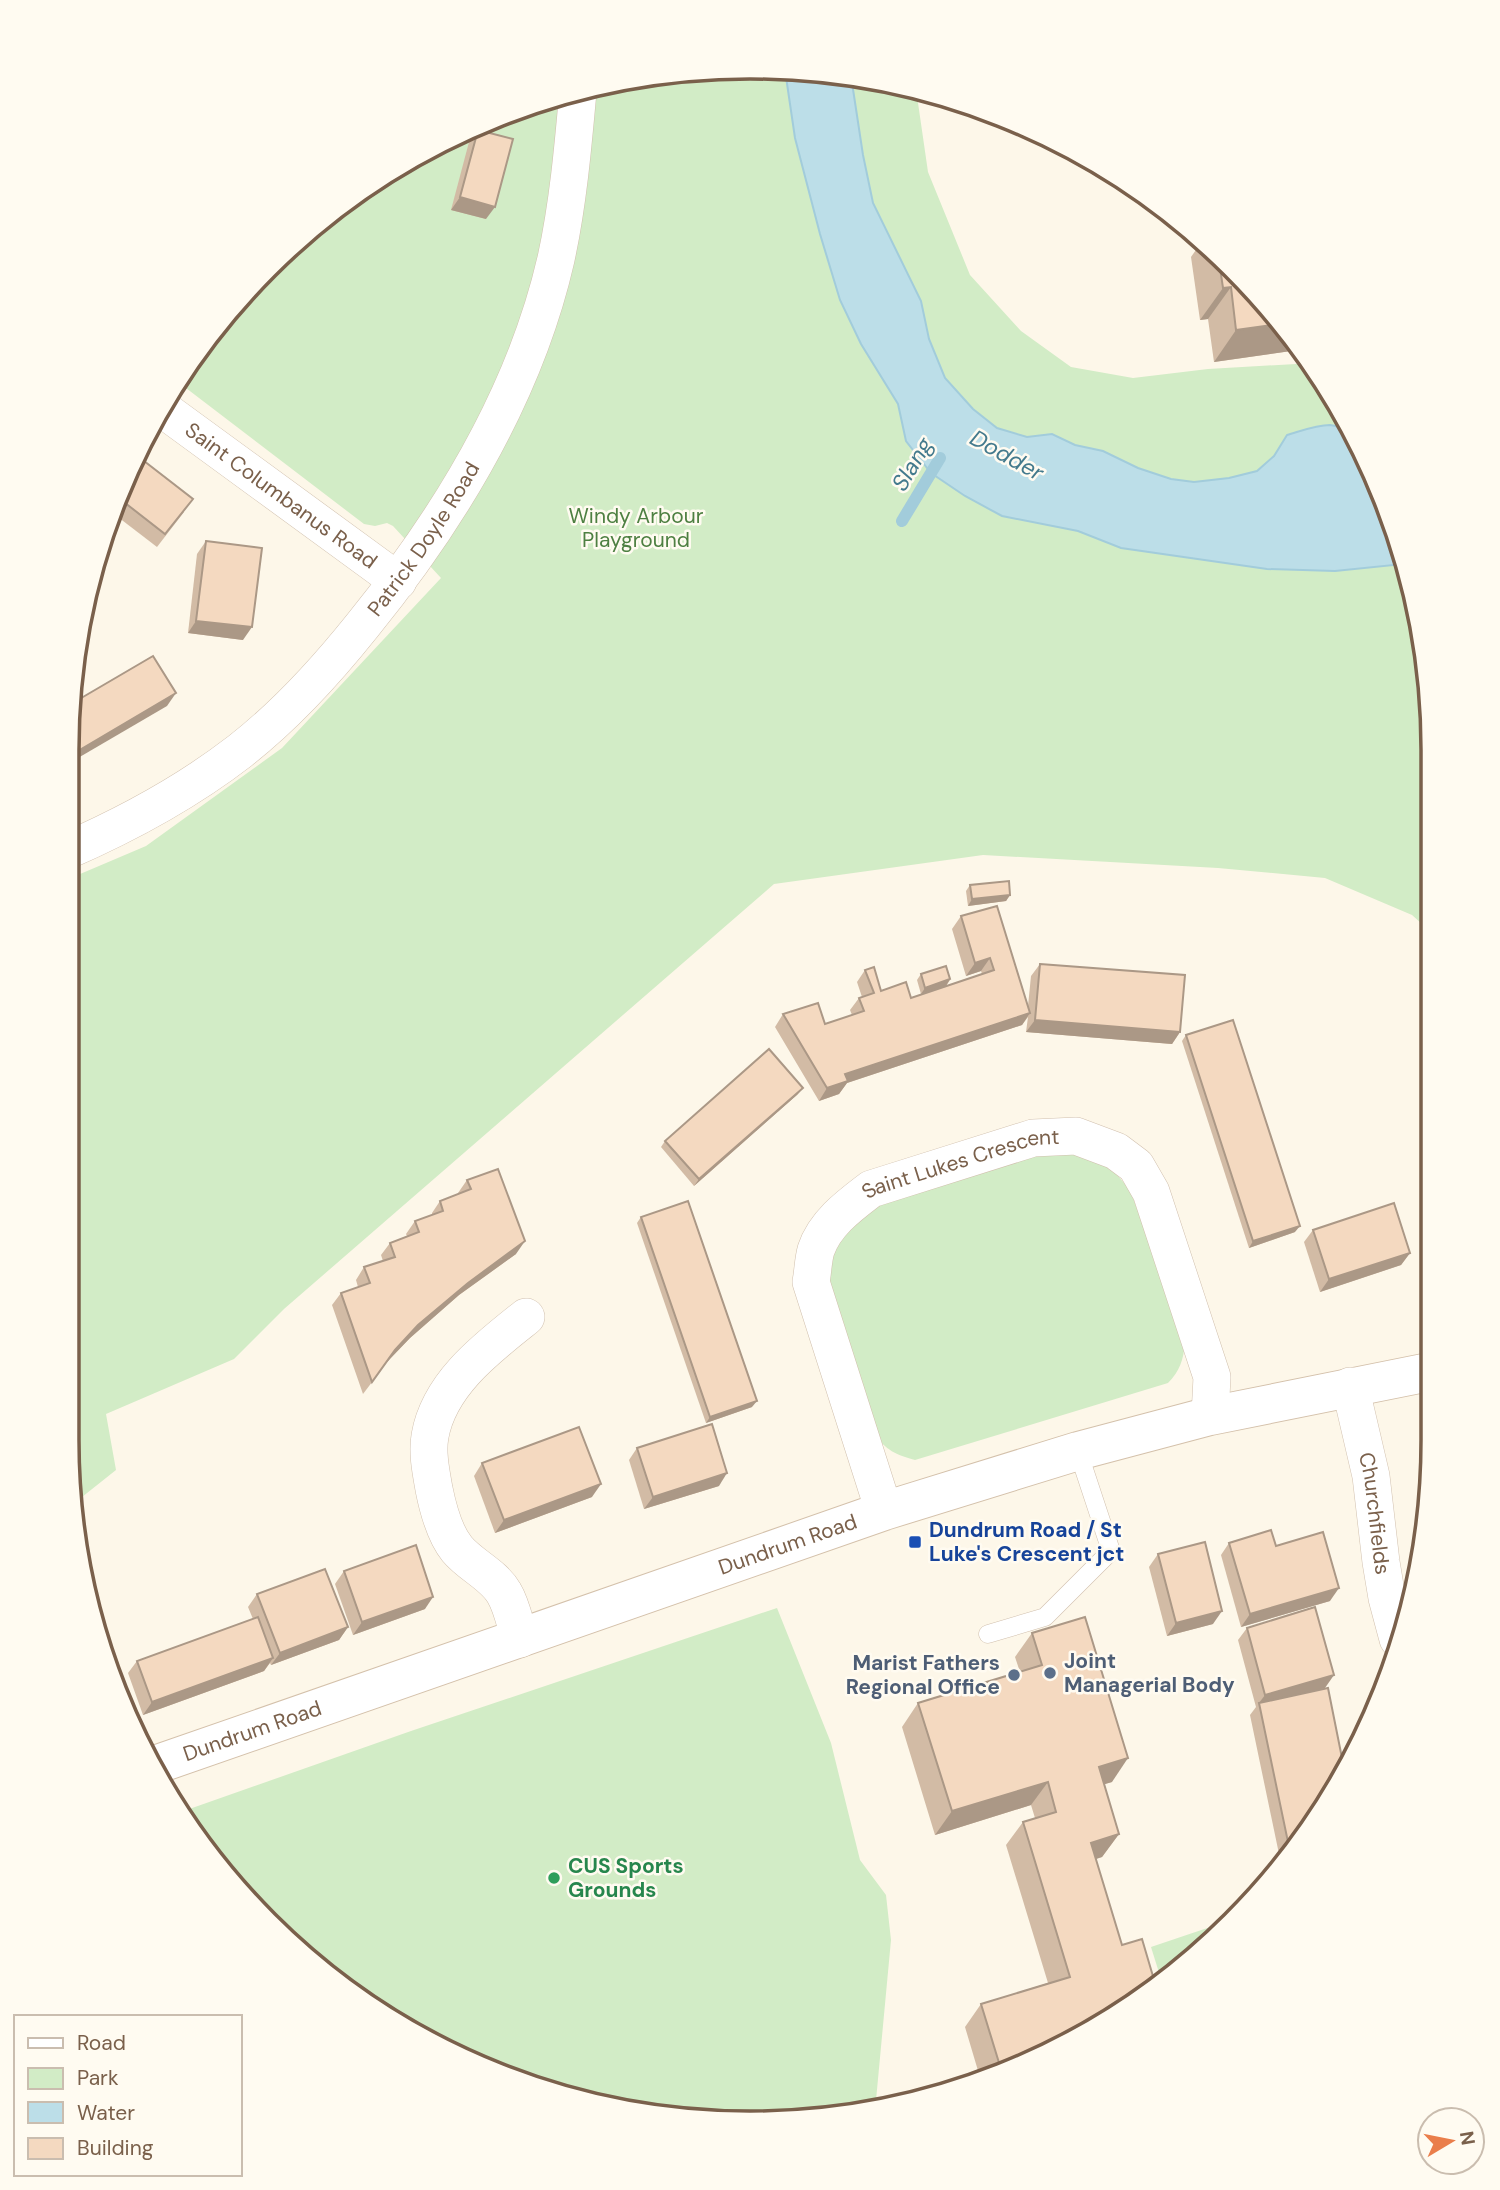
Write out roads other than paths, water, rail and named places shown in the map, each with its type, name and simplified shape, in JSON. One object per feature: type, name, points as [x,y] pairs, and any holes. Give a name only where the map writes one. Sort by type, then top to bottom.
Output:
[{"type":"main road","name":"Dundrum Road","points":[[162,1763],[884,1511],[1078,1451],[1210,1416],[1421,1373]]},
{"type":"street","name":"Patrick Doyle Road","points":[[79,845],[140,816],[181,792],[240,751],[271,725],[338,656],[398,582],[435,527],[479,454],[515,380],[535,330],[556,259],[572,169],[577,102]]},
{"type":"street","name":"Saint Columbanus Road","points":[[169,414],[398,582]]},
{"type":"street","name":"Saint Lukes Crescent","points":[[884,1511],[811,1282],[816,1250],[828,1227],[871,1189],[1033,1138],[1076,1136],[1116,1151],[1136,1167],[1151,1192],[1212,1377],[1210,1416]]},
{"type":"street","points":[[520,1639],[504,1592],[458,1550],[449,1537],[436,1500],[430,1469],[430,1437],[439,1406],[458,1380],[486,1350],[526,1317]]},
{"type":"street","name":"Churchfields","points":[[1350,1386],[1371,1476],[1381,1562],[1395,1626]]},
{"type":"lane","points":[[988,1634],[1045,1617],[1111,1551],[1078,1451]]},
{"type":"water","name":"Dodder","points":[[786,80],[853,87],[873,203],[921,301],[929,339],[945,378],[973,409],[997,428],[1027,437],[1052,434],[1075,445],[1103,451],[1138,468],[1171,479],[1194,482],[1257,471],[1274,456],[1287,435],[1330,425],[1339,428],[1352,453],[1386,534],[1395,565],[1335,571],[1267,569],[1121,548],[1078,531],[1002,516],[931,473],[906,441],[898,404],[861,344],[840,300],[795,138]]},
{"type":"waterway","name":"Slang","points":[[902,521],[940,458]]},
{"type":"place","name":"Dundrum Road / St Luke's Crescent jct","points":[[915,1542]]},
{"type":"place","name":"Joint Managerial Body","points":[[1050,1673]]},
{"type":"place","name":"Marist Fathers Regional Office","points":[[1014,1675]]},
{"type":"place","name":"CUS Sports Grounds","points":[[554,1878]]},
{"type":"park label","name":"Windy Arbour Playground","points":[[636,528]]}]
